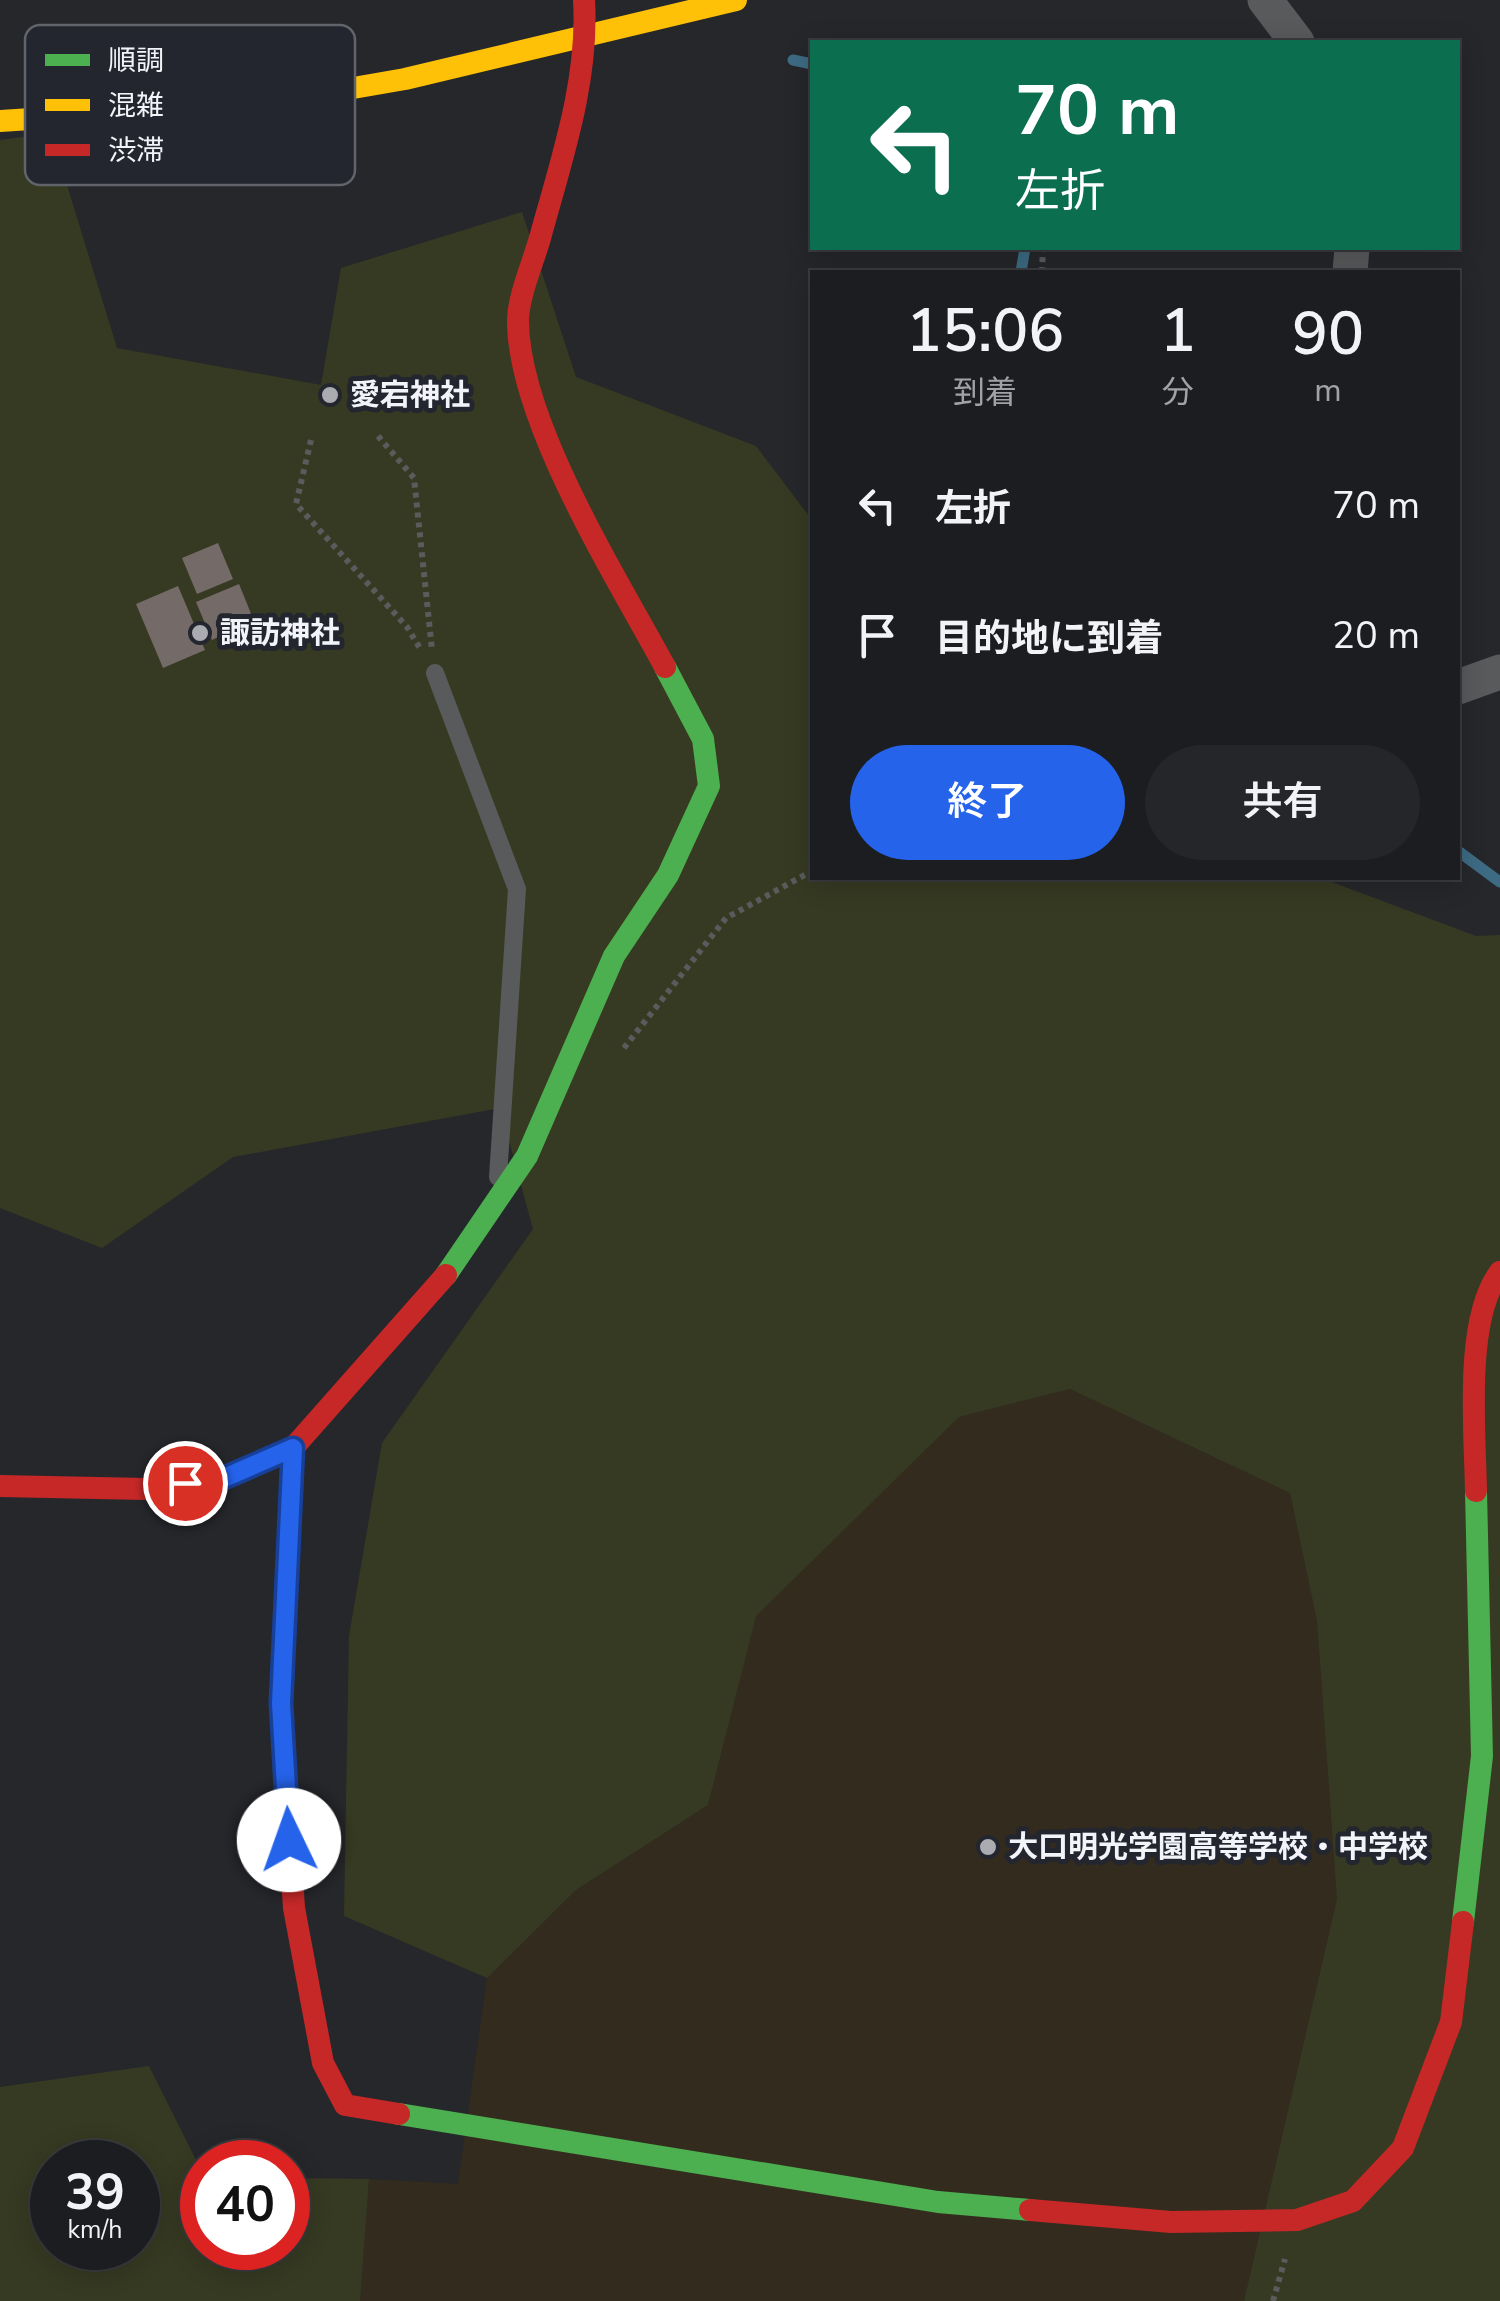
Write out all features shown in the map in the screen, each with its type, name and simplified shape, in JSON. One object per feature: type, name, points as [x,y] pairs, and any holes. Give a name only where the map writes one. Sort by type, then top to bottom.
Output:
[{"type":"street","points":[[0,1486],[146,1489],[224,1478],[293,1448],[434,1292],[496,1207],[527,1156],[614,956],[668,875],[709,786],[704,738],[568,488],[524,369],[518,316],[570,129],[586,35],[584,0]]},
{"type":"street","points":[[355,88],[736,0]]},
{"type":"street","points":[[1264,0],[1294,40]]},
{"type":"street","points":[[0,121],[25,119]]},
{"type":"street","points":[[1460,686],[1500,672]]},
{"type":"street","points":[[293,1448],[281,1703],[294,1908],[322,2063],[345,2106],[938,2202],[1170,2222],[1298,2220],[1353,2201],[1402,2148],[1451,2022],[1482,1756],[1474,1371],[1488,1289],[1500,1272]]},
{"type":"lane","points":[[435,673],[517,890],[496,1207]]},
{"type":"path","points":[[378,436],[414,478],[435,673]]},
{"type":"path","points":[[311,440],[296,504],[408,627],[435,673]]},
{"type":"path","points":[[619,1055],[726,918],[810,872]]},
{"type":"shaded area","name":"大口明光学園高等学校・中学校","points":[[1070,1389],[1290,1493],[1317,1621],[1337,1899],[1244,2301],[360,2301],[369,2179],[458,2184],[487,1978],[576,1890],[708,1805],[755,1616],[959,1417]]},
{"type":"green space","points":[[25,137],[25,185],[67,185],[117,348],[321,385],[341,268],[522,212],[576,377],[756,446],[810,517],[810,880],[1326,880],[1476,936],[1500,935],[1500,2301],[1244,2301],[1337,1899],[1317,1621],[1290,1493],[1070,1389],[959,1417],[756,1616],[708,1805],[576,1890],[487,1978],[344,1916],[349,1636],[382,1443],[533,1229],[500,1108],[233,1157],[102,1248],[0,1208],[0,140]]},
{"type":"green space","points":[[149,2066],[186,2140],[180,2140],[180,2270],[310,2270],[310,2178],[369,2179],[360,2301],[0,2301],[0,2087]]},
{"type":"building","points":[[218,543],[233,579],[197,594],[182,558]]},
{"type":"building","points":[[239,584],[254,621],[244,626],[247,633],[223,643],[220,636],[212,640],[196,602]]},
{"type":"building","points":[[178,586],[205,650],[163,668],[136,604]]},
{"type":"waterway","points":[[793,60],[810,64]]},
{"type":"waterway","points":[[1021,270],[1025,250]]},
{"type":"waterway","points":[[1460,852],[1500,882]]},
{"type":"traffic: fast","points":[[446,1275],[527,1156],[614,956],[668,875],[709,786],[703,739],[665,667]]},
{"type":"traffic: fast","points":[[1463,1922],[1482,1756],[1476,1491]]},
{"type":"traffic: fast","points":[[399,2114],[938,2202],[1030,2210]]},
{"type":"traffic: slow","points":[[355,88],[736,0]]},
{"type":"traffic: slow","points":[[0,121],[25,119]]},
{"type":"traffic: jam","points":[[584,0],[582,61],[572,120],[519,309],[522,359],[551,450],[665,667]]},
{"type":"traffic: jam","points":[[1476,1491],[1476,1346],[1489,1292],[1500,1272]]},
{"type":"traffic: jam","points":[[0,1486],[146,1489],[224,1477],[293,1448],[446,1275]]},
{"type":"traffic: jam","points":[[293,1448],[281,1703],[294,1908],[323,2063],[345,2105],[399,2114]]},
{"type":"traffic: jam","points":[[1030,2210],[1171,2222],[1297,2220],[1353,2201],[1403,2148],[1451,2022],[1463,1922]]},
{"type":"place","name":"愛宕神社","points":[[330,395]]},
{"type":"place","name":"諏訪神社","points":[[200,633]]},
{"type":"place","name":"大口明光学園高等学校・中学校","points":[[988,1847]]},
{"type":"route","points":[[185,1483],[224,1478],[293,1448],[281,1703],[289,1840]]}]
